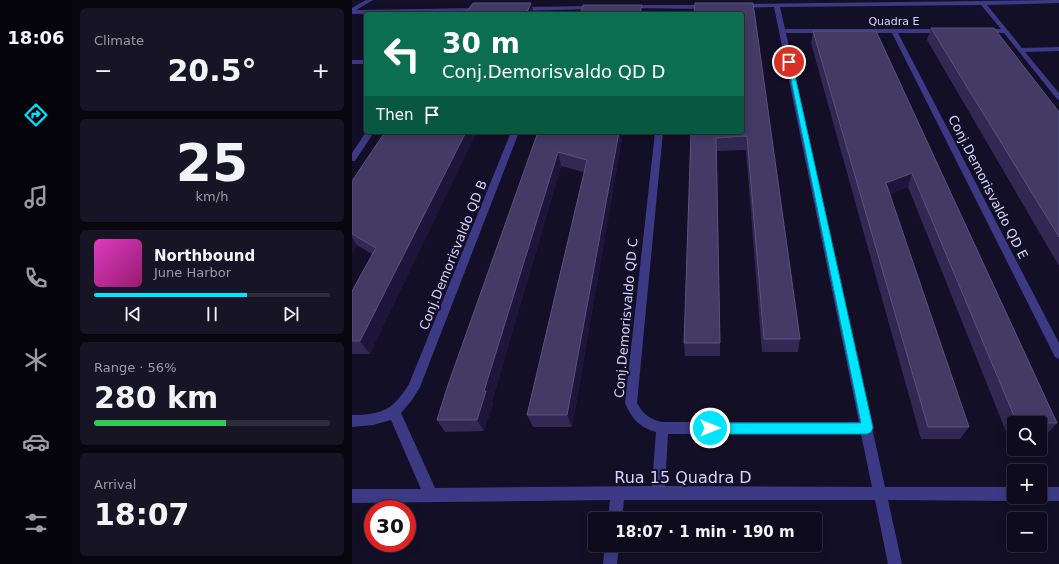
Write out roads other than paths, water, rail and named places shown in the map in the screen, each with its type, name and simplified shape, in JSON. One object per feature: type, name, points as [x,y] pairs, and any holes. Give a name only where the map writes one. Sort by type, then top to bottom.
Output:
[{"type":"street","points":[[352,11],[370,0]]},
{"type":"street","points":[[732,6],[983,4],[1059,1]]},
{"type":"street","points":[[352,4],[360,5]]},
{"type":"street","points":[[983,4],[1059,98]]},
{"type":"street","points":[[625,7],[717,6]]},
{"type":"street","points":[[777,6],[895,564]]},
{"type":"street","points":[[671,7],[671,12]]},
{"type":"street","points":[[510,9],[562,11],[602,8]]},
{"type":"street","points":[[352,11],[455,12],[487,10]]},
{"type":"street","name":"Quadra E","points":[[783,31],[950,31]]},
{"type":"street","name":"Conj.Demorisvaldo QD E","points":[[894,31],[1059,354]]},
{"type":"street","points":[[973,31],[1005,31]]},
{"type":"street","points":[[1020,50],[1059,49]]},
{"type":"street","points":[[352,62],[364,62]]},
{"type":"street","points":[[352,159],[369,134]]},
{"type":"street","name":"Conj.Demorisvaldo QD B","points":[[394,412],[405,403],[414,387],[514,134]]},
{"type":"street","name":"Conj.Demorisvaldo QD C","points":[[658,134],[631,404],[636,416],[647,424],[662,428],[867,428]]},
{"type":"street","points":[[352,421],[380,419],[394,412],[431,495]]},
{"type":"street","points":[[658,493],[662,428]]},
{"type":"street","points":[[616,512],[618,493]]},
{"type":"street","name":"Rua 15 Quadra D","points":[[352,496],[618,493],[1007,494]]},
{"type":"street","points":[[1047,494],[1059,494]]},
{"type":"street","points":[[610,564],[611,552]]}]
